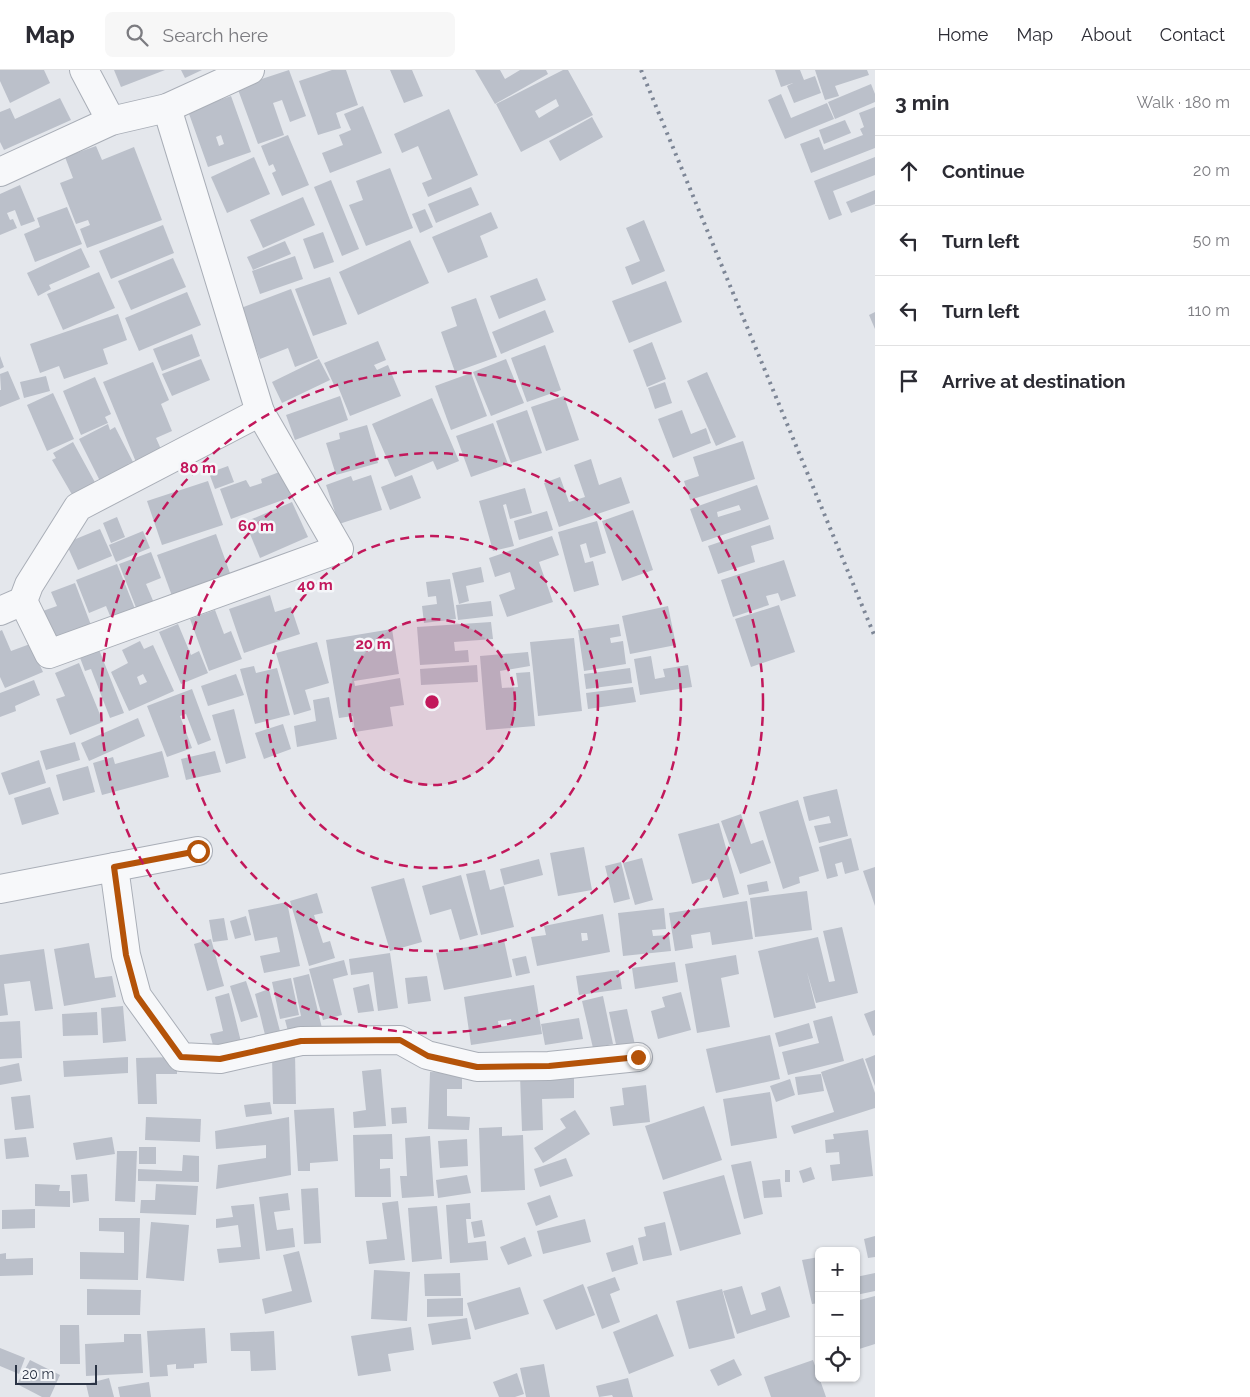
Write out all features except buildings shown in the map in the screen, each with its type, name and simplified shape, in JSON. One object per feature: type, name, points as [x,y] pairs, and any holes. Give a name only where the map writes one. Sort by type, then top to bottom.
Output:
[{"type":"street","points":[[84,70],[111,121]]},
{"type":"street","points":[[0,172],[111,121],[167,108],[250,70]]},
{"type":"street","points":[[167,108],[260,412],[338,549],[49,654],[11,606],[29,585],[78,507],[260,412]]},
{"type":"street","points":[[0,889],[198,851]]},
{"type":"street","points":[[114,867],[126,955],[137,996],[181,1057],[220,1059],[301,1041],[400,1040],[428,1056],[477,1067],[549,1066],[638,1057]]},
{"type":"railway","points":[[641,70],[875,637]]},
{"type":"route","points":[[198,851],[114,867],[126,955],[137,996],[181,1057],[220,1059],[301,1041],[400,1040],[428,1056],[477,1067],[549,1066],[638,1057]]}]
